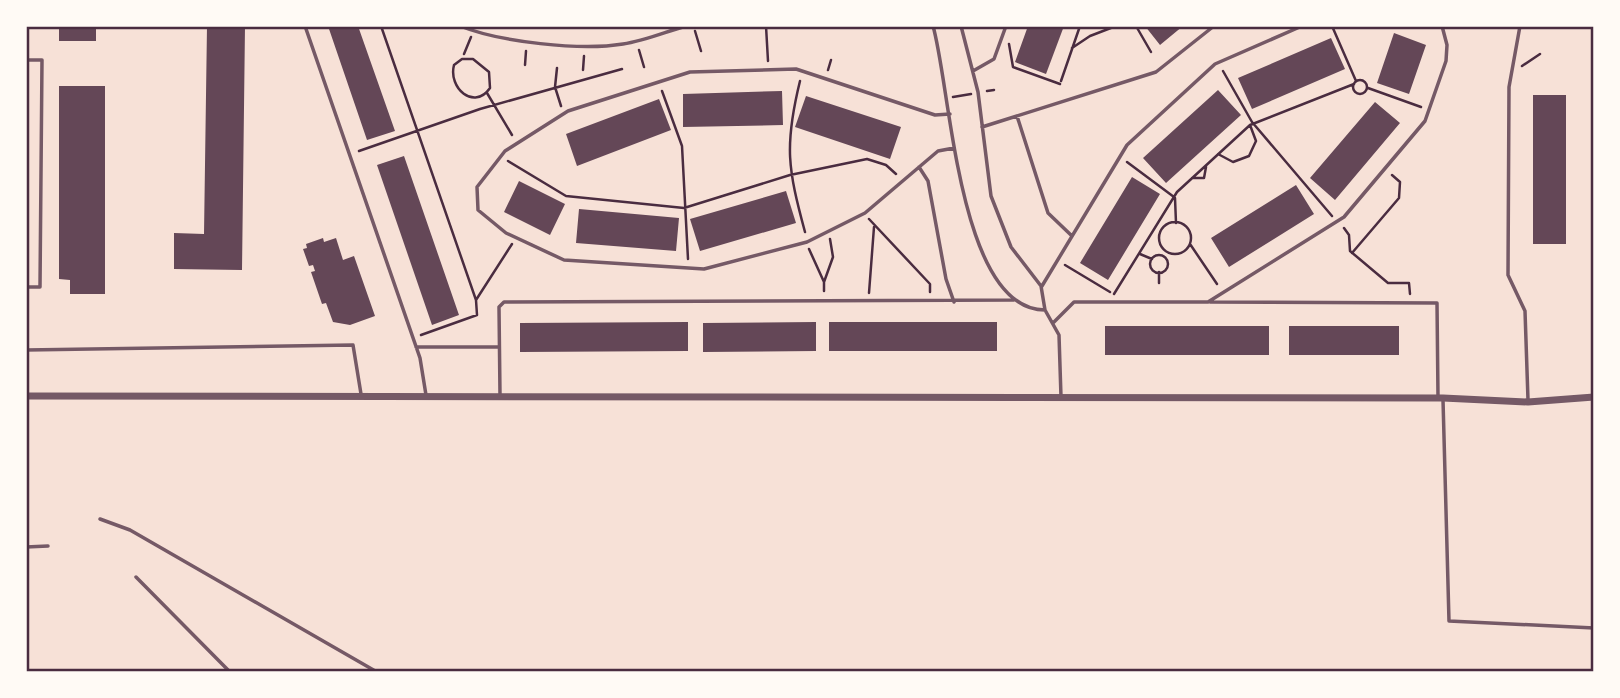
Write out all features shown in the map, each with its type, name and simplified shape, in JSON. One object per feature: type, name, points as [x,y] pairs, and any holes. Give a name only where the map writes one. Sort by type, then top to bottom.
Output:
[{"type":"street","points":[[26,396],[361,394],[1440,398],[1528,402],[1594,397]]},
{"type":"lane","points":[[304,26],[416,346],[426,395]]},
{"type":"lane","points":[[460,26],[498,39],[591,45],[622,44],[686,26]]},
{"type":"lane","points":[[933,26],[944,71],[954,148],[971,222],[995,274],[1014,300],[1029,309],[1045,310]]},
{"type":"lane","points":[[961,26],[973,71],[987,172],[999,222],[1011,247],[1041,286],[1045,310],[1060,341],[1061,397]]},
{"type":"lane","points":[[973,71],[992,62],[1006,26]]},
{"type":"lane","points":[[982,127],[1156,72],[1214,26]]},
{"type":"lane","points":[[1041,286],[1127,145],[1216,64],[1303,26]]},
{"type":"lane","points":[[1208,302],[1337,222],[1385,169],[1425,121],[1446,61],[1447,45],[1442,26]]},
{"type":"lane","points":[[1520,26],[1512,67],[1508,275],[1525,311],[1528,402]]},
{"type":"lane","points":[[26,60],[42,60],[42,73],[40,287],[26,287]]},
{"type":"lane","points":[[950,114],[935,115],[803,71],[690,72],[563,114],[505,151],[478,183],[476,191],[479,214],[516,238],[564,260],[704,270],[807,242],[865,213],[938,151],[954,148]]},
{"type":"lane","points":[[1017,116],[1048,214],[1072,236]]},
{"type":"lane","points":[[919,167],[928,181],[946,279],[954,302]]},
{"type":"lane","points":[[500,395],[499,307],[504,302],[1014,300]]},
{"type":"lane","points":[[1053,323],[1071,302],[1434,302],[1438,306],[1449,621],[1594,628]]},
{"type":"lane","points":[[26,349],[353,345],[361,394]]},
{"type":"lane","points":[[416,346],[499,347]]},
{"type":"lane","points":[[100,519],[130,530],[377,672]]},
{"type":"lane","points":[[26,548],[48,546]]},
{"type":"lane","points":[[136,578],[230,672]]},
{"type":"path","points":[[381,26],[476,300],[477,315],[413,337]]},
{"type":"path","points":[[694,26],[701,51]]},
{"type":"path","points":[[766,26],[768,70]]},
{"type":"path","points":[[1009,41],[1013,67],[1060,83],[1080,26]]},
{"type":"path","points":[[1072,48],[1090,36],[1116,26]]},
{"type":"path","points":[[1136,26],[1152,52]]},
{"type":"path","points":[[1332,26],[1355,83],[1354,91],[1359,95],[1365,93],[1368,88]]},
{"type":"path","points":[[1512,67],[1519,67],[1540,54]]},
{"type":"path","points":[[462,59],[473,59],[489,72],[490,88],[487,93],[478,98],[467,97],[453,81],[454,65],[462,59]]},
{"type":"path","points":[[1216,64],[1252,124],[1349,235],[1352,253],[1388,283],[1409,283],[1412,302]]},
{"type":"path","points":[[557,68],[555,87],[563,114]]},
{"type":"path","points":[[349,154],[494,105],[622,69]]},
{"type":"path","points":[[803,71],[789,125],[790,175],[807,242],[824,282]]},
{"type":"path","points":[[659,82],[678,128],[682,146],[688,270]]},
{"type":"path","points":[[1114,302],[1114,294],[1175,196],[1252,124],[1355,83],[1365,82],[1368,88],[1429,110]]},
{"type":"path","points":[[987,91],[994,90]]},
{"type":"path","points":[[487,93],[516,144]]},
{"type":"path","points":[[953,97],[972,94]]},
{"type":"path","points":[[1218,155],[1233,162],[1249,156],[1256,141],[1252,124]]},
{"type":"path","points":[[508,161],[566,196],[684,208],[790,175],[867,159],[886,166],[896,174]]},
{"type":"path","points":[[1127,162],[1175,196]]},
{"type":"path","points":[[1192,178],[1204,178],[1205,166]]},
{"type":"path","points":[[1352,253],[1399,198],[1399,182],[1385,169]]},
{"type":"path","points":[[1175,196],[1176,223]]},
{"type":"path","points":[[865,213],[874,227],[930,284],[930,302]]},
{"type":"path","points":[[1162,230],[1176,223]]},
{"type":"path","points":[[1176,223],[1187,228],[1190,244],[1223,293]]},
{"type":"path","points":[[1157,226],[1162,230]]},
{"type":"path","points":[[869,302],[874,227]]},
{"type":"path","points":[[1162,230],[1160,244],[1167,252],[1178,254],[1190,244]]},
{"type":"path","points":[[824,302],[824,282],[833,257],[827,232]]},
{"type":"path","points":[[476,300],[516,238]]},
{"type":"path","points":[[1159,272],[1167,268],[1164,257],[1167,252]]},
{"type":"path","points":[[1140,254],[1152,259]]},
{"type":"path","points":[[1159,272],[1151,268],[1152,259],[1157,255],[1164,257]]},
{"type":"path","points":[[1065,265],[1114,294]]},
{"type":"path","points":[[1159,272],[1159,283]]},
{"type":"building","points":[[59,26],[96,26],[96,41],[59,41]]},
{"type":"building","points":[[207,26],[245,26],[242,270],[174,269],[174,233],[204,234]]},
{"type":"building","points":[[328,26],[358,26],[395,131],[367,140]]},
{"type":"building","points":[[1028,26],[1064,26],[1046,74],[1015,62]]},
{"type":"building","points":[[1145,26],[1183,26],[1160,45]]},
{"type":"building","points":[[1394,33],[1426,45],[1409,94],[1377,83]]},
{"type":"building","points":[[1331,38],[1345,69],[1252,109],[1238,78]]},
{"type":"building","points":[[59,86],[105,86],[105,294],[70,294],[70,280],[59,279]]},
{"type":"building","points":[[1218,90],[1241,115],[1166,183],[1143,158]]},
{"type":"building","points":[[782,91],[783,125],[683,127],[683,94]]},
{"type":"building","points":[[1533,95],[1566,95],[1566,244],[1533,244]]},
{"type":"building","points":[[806,96],[901,127],[890,159],[795,127]]},
{"type":"building","points":[[659,99],[671,130],[577,166],[566,134]]},
{"type":"building","points":[[1375,102],[1400,123],[1335,200],[1310,178]]},
{"type":"building","points":[[404,156],[459,315],[432,325],[377,165]]},
{"type":"building","points":[[1132,177],[1160,194],[1108,280],[1080,263]]},
{"type":"building","points":[[519,181],[565,204],[550,235],[504,212]]},
{"type":"building","points":[[1296,185],[1314,214],[1229,267],[1211,238]]},
{"type":"building","points":[[786,191],[796,223],[700,251],[690,219]]},
{"type":"building","points":[[579,209],[679,218],[676,251],[576,243]]},
{"type":"building","points":[[323,238],[324,242],[336,238],[343,260],[354,256],[375,316],[350,325],[333,322],[326,303],[322,304],[311,272],[315,271],[313,265],[309,266],[303,249],[307,248],[306,244]]},
{"type":"building","points":[[688,322],[688,351],[520,352],[520,323]]},
{"type":"building","points":[[816,322],[816,351],[703,352],[703,323]]},
{"type":"building","points":[[829,322],[997,322],[997,351],[829,351]]},
{"type":"building","points":[[1105,326],[1269,326],[1269,355],[1105,355]]},
{"type":"building","points":[[1289,326],[1399,326],[1399,355],[1289,355]]}]
